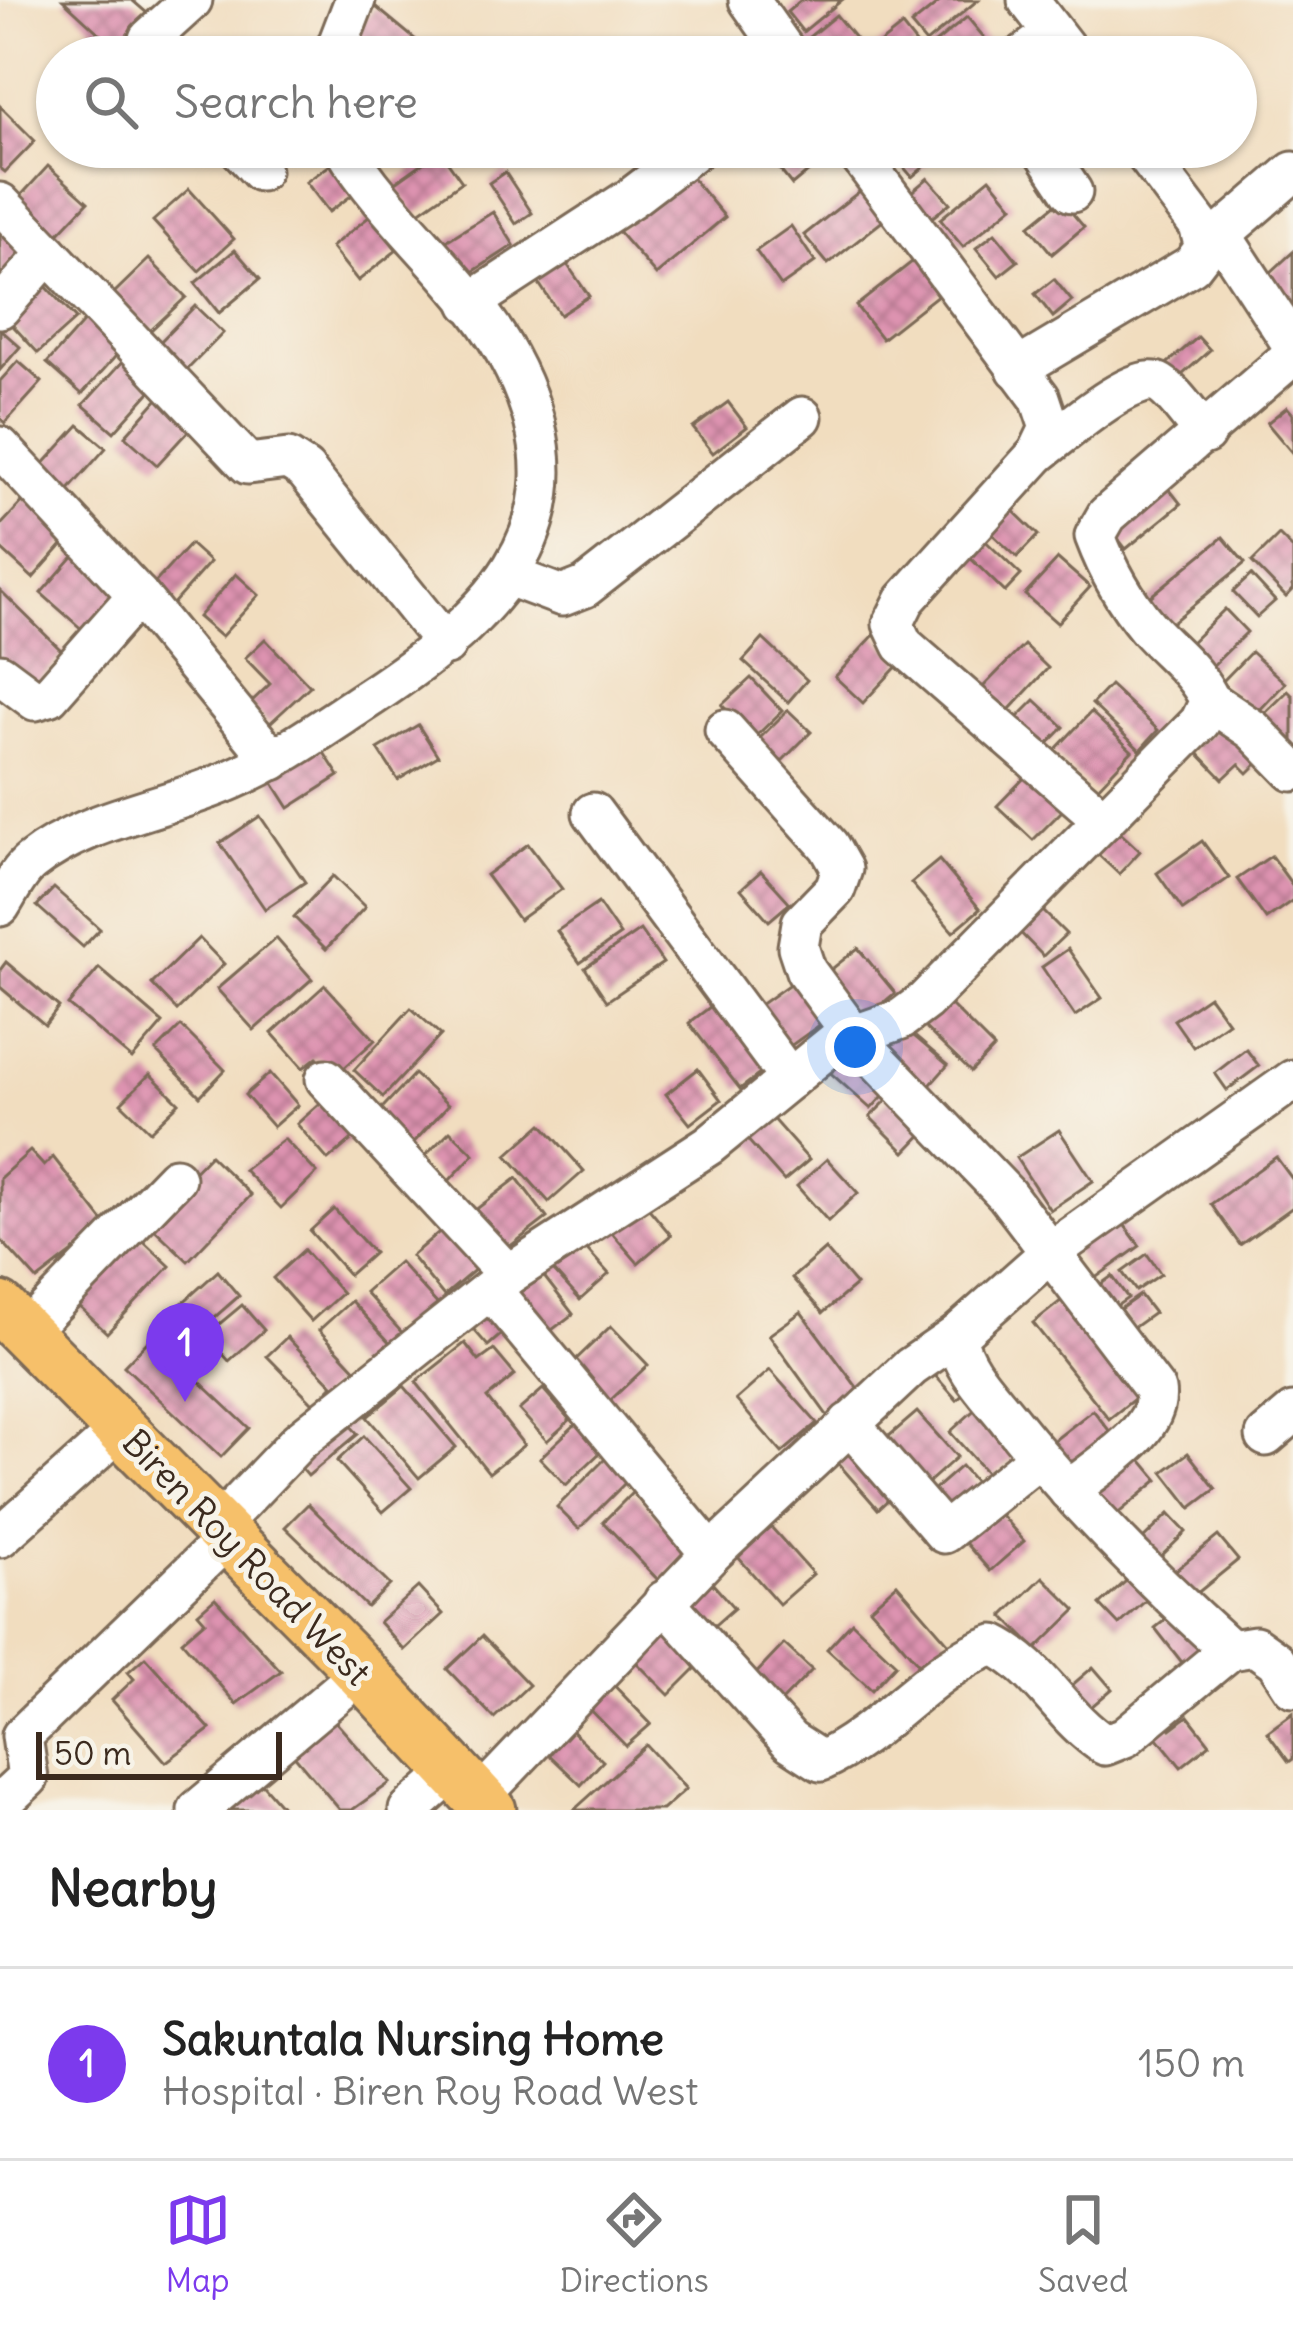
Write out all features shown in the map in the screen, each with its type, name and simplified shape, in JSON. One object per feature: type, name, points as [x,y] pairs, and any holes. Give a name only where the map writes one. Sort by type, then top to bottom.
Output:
[{"type":"main road","name":"Biren Roy Road West","points":[[13,1320],[474,1793]]},
{"type":"street","points":[[151,36],[191,0]]},
{"type":"street","points":[[749,0],[774,36]]},
{"type":"street","points":[[1028,0],[1056,36]]},
{"type":"street","points":[[338,36],[347,3]]},
{"type":"street","points":[[0,906],[28,863],[64,842],[273,760],[446,645],[509,576],[525,549],[543,495],[538,430],[515,370],[470,303],[385,208],[358,168]]},
{"type":"street","points":[[470,303],[670,168]]},
{"type":"street","points":[[869,168],[1040,398],[1050,428],[1038,453]]},
{"type":"street","points":[[1056,168],[1072,192]]},
{"type":"street","points":[[1156,168],[1293,345]]},
{"type":"street","points":[[1017,369],[1192,265],[1213,240],[1293,172]]},
{"type":"street","points":[[0,203],[197,406],[232,451],[248,464],[288,459],[305,470],[446,645]]},
{"type":"street","points":[[0,308],[48,253]]},
{"type":"street","points":[[1293,355],[1107,515],[1095,536],[1105,562],[1147,626],[1200,679],[1210,701],[1253,730],[1293,771]]},
{"type":"street","points":[[1104,820],[903,645],[893,624],[905,600],[1038,453],[1128,386],[1146,380],[1160,384],[1204,434]]},
{"type":"street","points":[[509,576],[562,596],[586,586],[802,417]]},
{"type":"street","points":[[0,448],[138,596],[273,760]]},
{"type":"street","points":[[0,674],[35,700],[49,696],[138,596]]},
{"type":"street","points":[[0,1804],[28,1778],[11,1725],[223,1532],[299,1441],[500,1282],[709,1145],[853,1034],[901,1019],[925,1001],[1201,722],[1210,701]]},
{"type":"street","points":[[725,730],[830,846],[842,869],[835,890],[802,923],[798,947],[806,971],[853,1034],[978,1162],[1052,1251],[1155,1390],[1157,1407],[1148,1423],[1069,1490]]},
{"type":"street","points":[[593,813],[790,1079]]},
{"type":"street","points":[[326,1079],[500,1282],[711,1554]]},
{"type":"street","points":[[409,1810],[474,1793],[711,1554],[911,1366],[956,1336],[1052,1251],[1293,1080]]},
{"type":"street","points":[[13,1320],[175,1178]]},
{"type":"street","points":[[956,1336],[961,1359],[1039,1457],[1126,1556],[1230,1650]]},
{"type":"street","points":[[849,1423],[944,1533],[1039,1457]]},
{"type":"street","points":[[0,1537],[122,1428]]},
{"type":"street","points":[[664,1601],[790,1741],[821,1761],[850,1748],[966,1654],[994,1645],[1022,1658],[1083,1731],[1105,1745],[1126,1737],[1230,1650],[1255,1646],[1276,1661],[1293,1687]]},
{"type":"street","points":[[199,1810],[361,1672]]},
{"type":"building","points":[[63,0],[132,0],[147,13],[126,36],[102,36]]},
{"type":"building","points":[[801,0],[842,0],[803,32],[787,12]]},
{"type":"building","points":[[942,0],[978,0],[934,36],[920,36],[911,25]]},
{"type":"building","points":[[376,7],[411,36],[351,36]]},
{"type":"building","points":[[836,15],[853,36],[810,36]]},
{"type":"building","points":[[967,17],[983,36],[944,36]]},
{"type":"building","points":[[902,26],[910,36],[889,36]]},
{"type":"building","points":[[0,106],[35,141],[5,172],[0,168]]},
{"type":"building","points":[[50,168],[88,202],[55,237],[16,201]]},
{"type":"building","points":[[326,168],[337,168],[355,193],[329,212],[306,182]]},
{"type":"building","points":[[416,168],[452,168],[462,182],[415,215],[393,184]]},
{"type":"building","points":[[778,168],[813,168],[792,185]]},
{"type":"building","points":[[505,172],[532,213],[516,224],[489,183]]},
{"type":"building","points":[[687,172],[725,217],[656,275],[617,230]]},
{"type":"building","points":[[928,178],[950,203],[918,229],[897,204]]},
{"type":"building","points":[[990,178],[1013,206],[963,247],[940,219]]},
{"type":"building","points":[[870,183],[893,213],[828,264],[804,235]]},
{"type":"building","points":[[189,189],[234,239],[199,271],[153,221]]},
{"type":"building","points":[[1061,200],[1084,227],[1052,254],[1029,226]]},
{"type":"building","points":[[493,212],[514,245],[468,275],[446,241]]},
{"type":"building","points":[[370,216],[397,250],[358,281],[331,247]]},
{"type":"building","points":[[0,223],[27,247],[0,278]]},
{"type":"building","points":[[791,226],[815,262],[781,286],[756,251]]},
{"type":"building","points":[[995,233],[1018,261],[999,276],[976,248]]},
{"type":"building","points":[[235,250],[260,279],[219,313],[195,283]]},
{"type":"building","points":[[558,251],[589,296],[560,315],[530,270]]},
{"type":"building","points":[[1293,252],[1293,323],[1257,285]]},
{"type":"building","points":[[922,254],[948,287],[882,339],[856,306]]},
{"type":"building","points":[[149,259],[186,297],[150,331],[113,294]]},
{"type":"building","points":[[1054,279],[1072,301],[1053,317],[1035,294]]},
{"type":"building","points":[[42,282],[76,319],[38,353],[4,316]]},
{"type":"building","points":[[195,306],[223,333],[186,371],[157,345]]},
{"type":"building","points":[[88,317],[123,348],[82,394],[47,363]]},
{"type":"building","points":[[0,329],[20,347],[0,370]]},
{"type":"building","points":[[1198,337],[1210,350],[1174,382],[1162,368]]},
{"type":"building","points":[[125,359],[155,386],[114,432],[83,405]]},
{"type":"building","points":[[18,361],[42,382],[5,423],[0,418],[0,381]]},
{"type":"building","points":[[166,390],[199,419],[157,465],[125,436]]},
{"type":"building","points":[[728,402],[747,427],[713,453],[693,428]]},
{"type":"building","points":[[1287,407],[1293,414],[1293,454],[1267,423]]},
{"type":"building","points":[[79,425],[106,448],[66,493],[39,469]]},
{"type":"building","points":[[1162,480],[1181,504],[1126,549],[1107,525]]},
{"type":"building","points":[[27,497],[70,536],[33,578],[0,548],[0,526]]},
{"type":"building","points":[[1001,499],[1038,535],[1017,557],[979,522]]},
{"type":"building","points":[[974,530],[1021,575],[1005,592],[958,546]]},
{"type":"building","points":[[1279,535],[1293,549],[1293,590],[1286,597],[1252,562]]},
{"type":"building","points":[[1223,537],[1245,563],[1168,626],[1146,600]]},
{"type":"building","points":[[190,544],[210,562],[171,606],[150,588]]},
{"type":"building","points":[[77,552],[121,591],[85,632],[41,593]]},
{"type":"building","points":[[1058,559],[1090,587],[1057,623],[1025,595]]},
{"type":"building","points":[[236,574],[259,595],[221,637],[198,617]]},
{"type":"building","points":[[1251,575],[1275,601],[1257,617],[1233,592]]},
{"type":"building","points":[[0,590],[65,654],[29,690],[0,661]]},
{"type":"building","points":[[1225,609],[1247,632],[1204,674],[1182,651]]},
{"type":"building","points":[[874,635],[902,661],[863,703],[835,677]]},
{"type":"building","points":[[265,639],[310,686],[269,724],[249,704],[270,684],[245,658]]},
{"type":"building","points":[[763,639],[807,680],[788,702],[743,661]]},
{"type":"building","points":[[1024,645],[1048,668],[1008,711],[983,687]]},
{"type":"building","points":[[1251,652],[1285,683],[1256,714],[1222,682]]},
{"type":"building","points":[[751,678],[782,711],[753,739],[722,705]]},
{"type":"building","points":[[1110,685],[1158,730],[1140,750],[1092,704]]},
{"type":"building","points":[[1288,691],[1293,696],[1293,752],[1254,724]]},
{"type":"building","points":[[1035,700],[1064,727],[1040,752],[1011,724]]},
{"type":"building","points":[[788,710],[811,732],[777,766],[754,744]]},
{"type":"building","points":[[1091,712],[1132,751],[1094,791],[1053,752]]},
{"type":"building","points":[[418,725],[438,756],[398,780],[378,749]]},
{"type":"building","points":[[1223,725],[1267,754],[1248,773],[1239,764],[1223,779],[1191,746]]},
{"type":"building","points":[[316,740],[339,776],[289,808],[266,772]]},
{"type":"building","points":[[1034,768],[1070,803],[1033,840],[997,806]]},
{"type":"building","points":[[260,816],[305,882],[265,909],[220,843]]},
{"type":"building","points":[[1114,827],[1140,851],[1119,874],[1093,850]]},
{"type":"building","points":[[1202,841],[1229,878],[1183,910],[1157,873]]},
{"type":"building","points":[[528,844],[562,889],[519,920],[486,875]]},
{"type":"building","points":[[1271,856],[1293,886],[1293,900],[1266,919],[1237,879]]},
{"type":"building","points":[[939,860],[980,909],[953,932],[911,883]]},
{"type":"building","points":[[761,871],[790,903],[769,921],[741,889]]},
{"type":"building","points":[[333,876],[365,907],[326,949],[294,917]]},
{"type":"building","points":[[54,888],[100,929],[83,947],[37,906]]},
{"type":"building","points":[[1034,902],[1066,934],[1043,956],[1011,923]]},
{"type":"building","points":[[598,903],[620,935],[580,963],[557,931]]},
{"type":"building","points":[[640,930],[663,963],[607,1001],[585,968]]},
{"type":"building","points":[[199,938],[224,964],[177,1010],[152,984]]},
{"type":"building","points":[[276,938],[312,979],[254,1030],[217,989]]},
{"type":"building","points":[[858,948],[895,993],[861,1022],[823,976]]},
{"type":"building","points":[[1068,949],[1102,998],[1075,1016],[1042,967]]},
{"type":"building","points":[[6,962],[59,1007],[45,1025],[0,987],[0,970]]},
{"type":"building","points":[[99,968],[163,1023],[132,1059],[68,1005]]},
{"type":"building","points":[[798,978],[828,1019],[789,1047],[760,1005]]},
{"type":"building","points":[[325,985],[375,1040],[335,1076],[317,1057],[303,1068],[272,1033]]},
{"type":"building","points":[[939,993],[994,1048],[971,1072],[915,1018]]},
{"type":"building","points":[[1209,996],[1228,1022],[1193,1047],[1174,1020]]},
{"type":"building","points":[[719,1000],[769,1067],[740,1089],[689,1023]]},
{"type":"building","points":[[411,1008],[441,1035],[383,1097],[354,1070]]},
{"type":"building","points":[[900,1024],[948,1065],[924,1092],[876,1050]]},
{"type":"building","points":[[181,1026],[225,1070],[200,1096],[156,1051]]},
{"type":"building","points":[[845,1042],[893,1085],[871,1109],[824,1067]]},
{"type":"building","points":[[1246,1049],[1259,1066],[1227,1090],[1215,1073]]},
{"type":"building","points":[[698,1069],[721,1100],[690,1124],[666,1094]]},
{"type":"building","points":[[270,1073],[298,1105],[273,1127],[245,1095]]},
{"type":"building","points":[[150,1074],[179,1103],[150,1131],[121,1103]]},
{"type":"building","points":[[414,1074],[448,1105],[406,1151],[372,1119]]},
{"type":"building","points":[[896,1091],[930,1126],[905,1152],[870,1117]]},
{"type":"building","points":[[326,1098],[357,1135],[328,1160],[297,1124]]},
{"type":"building","points":[[763,1108],[809,1160],[784,1181],[738,1129]]},
{"type":"building","points":[[542,1124],[584,1171],[549,1202],[507,1155]]},
{"type":"building","points":[[1059,1130],[1093,1181],[1050,1210],[1016,1158]]},
{"type":"building","points":[[450,1131],[474,1154],[446,1184],[421,1160]]},
{"type":"building","points":[[284,1139],[317,1173],[281,1208],[244,1170]]},
{"type":"building","points":[[30,1151],[44,1166],[53,1157],[107,1226],[37,1280],[0,1239],[0,1178]]},
{"type":"building","points":[[210,1155],[251,1195],[188,1261],[146,1221]]},
{"type":"building","points":[[1276,1157],[1293,1180],[1293,1207],[1240,1245],[1211,1204]]},
{"type":"building","points":[[827,1159],[858,1193],[828,1221],[797,1186]]},
{"type":"building","points":[[517,1178],[547,1218],[500,1254],[470,1214]]},
{"type":"building","points":[[639,1197],[671,1235],[638,1263],[605,1225]]},
{"type":"building","points":[[334,1209],[374,1253],[349,1275],[310,1231]]},
{"type":"building","points":[[1114,1211],[1140,1246],[1094,1279],[1069,1244]]},
{"type":"building","points":[[451,1222],[484,1262],[444,1296],[411,1256]]},
{"type":"building","points":[[135,1233],[170,1266],[107,1333],[72,1300]]},
{"type":"building","points":[[574,1235],[609,1274],[580,1300],[545,1261]]},
{"type":"building","points":[[825,1249],[856,1285],[823,1313],[792,1278]]},
{"type":"building","points":[[304,1250],[342,1293],[311,1321],[273,1278]]},
{"type":"building","points":[[1147,1254],[1161,1274],[1136,1291],[1122,1272]]},
{"type":"building","points":[[399,1262],[439,1306],[405,1336],[365,1292]]},
{"type":"building","points":[[536,1266],[573,1314],[540,1339],[504,1291]]},
{"type":"building","points":[[218,1271],[239,1296],[199,1331],[178,1307]]},
{"type":"building","points":[[1112,1276],[1128,1298],[1105,1314],[1090,1292]]},
{"type":"building","points":[[1140,1295],[1154,1313],[1133,1328],[1120,1309]]},
{"type":"building","points":[[1067,1296],[1143,1392],[1109,1419],[1033,1323]]},
{"type":"building","points":[[351,1301],[392,1345],[361,1375],[319,1330]]},
{"type":"building","points":[[491,1301],[512,1325],[488,1346],[467,1322]]},
{"type":"building","points":[[242,1305],[264,1330],[229,1361],[206,1335]]},
{"type":"building","points":[[801,1312],[862,1394],[829,1418],[769,1335]]},
{"type":"building","points":[[611,1326],[648,1365],[601,1409],[564,1371]]},
{"type":"building","points":[[152,1337],[249,1428],[221,1457],[124,1366]]},
{"type":"building","points":[[287,1337],[333,1385],[314,1404],[267,1356]]},
{"type":"building","points":[[465,1343],[479,1361],[494,1350],[515,1375],[487,1398],[524,1445],[489,1473],[416,1382]]},
{"type":"building","points":[[939,1350],[972,1386],[957,1400],[924,1363]]},
{"type":"building","points":[[770,1370],[817,1423],[782,1453],[736,1400]]},
{"type":"building","points":[[404,1386],[456,1447],[419,1478],[367,1417]]},
{"type":"building","points":[[543,1389],[570,1420],[547,1441],[519,1410]]},
{"type":"building","points":[[980,1405],[1021,1452],[991,1478],[950,1432]]},
{"type":"building","points":[[1093,1410],[1115,1438],[1070,1474],[1047,1446]]},
{"type":"building","points":[[917,1412],[957,1457],[921,1489],[881,1443]]},
{"type":"building","points":[[340,1414],[358,1434],[308,1476],[291,1456]]},
{"type":"building","points":[[578,1422],[605,1448],[566,1485],[540,1458]]},
{"type":"building","points":[[364,1436],[411,1488],[383,1512],[337,1461]]},
{"type":"building","points":[[860,1441],[901,1488],[878,1509],[837,1462]]},
{"type":"building","points":[[1131,1448],[1158,1480],[1114,1517],[1087,1485]]},
{"type":"building","points":[[1188,1453],[1216,1489],[1191,1508],[1163,1472]]},
{"type":"building","points":[[609,1455],[631,1477],[579,1529],[557,1507]]},
{"type":"building","points":[[961,1466],[985,1493],[945,1527],[922,1500]]},
{"type":"building","points":[[633,1492],[691,1552],[660,1582],[603,1522]]},
{"type":"building","points":[[308,1504],[390,1585],[367,1607],[285,1527]]},
{"type":"building","points":[[993,1506],[1024,1541],[990,1571],[959,1536]]},
{"type":"building","points":[[1169,1514],[1186,1532],[1155,1562],[1138,1544]]},
{"type":"building","points":[[771,1527],[813,1574],[779,1604],[737,1556]]},
{"type":"building","points":[[1218,1536],[1238,1560],[1190,1599],[1171,1574]]},
{"type":"building","points":[[1136,1572],[1154,1593],[1119,1625],[1100,1605]]},
{"type":"building","points":[[704,1574],[734,1608],[708,1631],[678,1597]]},
{"type":"building","points":[[1043,1577],[1076,1610],[1036,1649],[1003,1616]]},
{"type":"building","points":[[897,1584],[951,1646],[924,1670],[870,1608]]},
{"type":"building","points":[[418,1587],[443,1614],[404,1650],[379,1622]]},
{"type":"building","points":[[215,1598],[281,1671],[236,1704],[182,1641],[205,1621],[198,1613]]},
{"type":"building","points":[[1179,1609],[1212,1650],[1188,1670],[1155,1628]]},
{"type":"building","points":[[665,1614],[707,1657],[669,1695],[626,1652]]},
{"type":"building","points":[[852,1622],[896,1664],[872,1690],[827,1649]]},
{"type":"building","points":[[482,1636],[529,1685],[494,1718],[447,1669]]},
{"type":"building","points":[[784,1644],[812,1670],[777,1706],[750,1680]]},
{"type":"building","points":[[145,1657],[210,1729],[166,1762],[112,1700],[134,1679],[128,1672]]},
{"type":"building","points":[[1093,1667],[1112,1689],[1083,1714],[1064,1692]]},
{"type":"building","points":[[607,1678],[651,1724],[626,1746],[582,1701]]},
{"type":"building","points":[[325,1710],[390,1783],[352,1810],[340,1810],[292,1753]]},
{"type":"building","points":[[1293,1713],[1293,1759],[1289,1762],[1267,1732]]},
{"type":"building","points":[[1188,1716],[1210,1744],[1181,1767],[1149,1727],[1161,1717],[1171,1729]]},
{"type":"building","points":[[562,1722],[603,1761],[581,1785],[539,1745]]},
{"type":"building","points":[[646,1745],[686,1789],[662,1810],[574,1810]]},
{"type":"building","points":[[251,1771],[285,1810],[222,1810]]},
{"type":"place","name":"Sakuntala Nursing Home","points":[[185,1402]]}]
